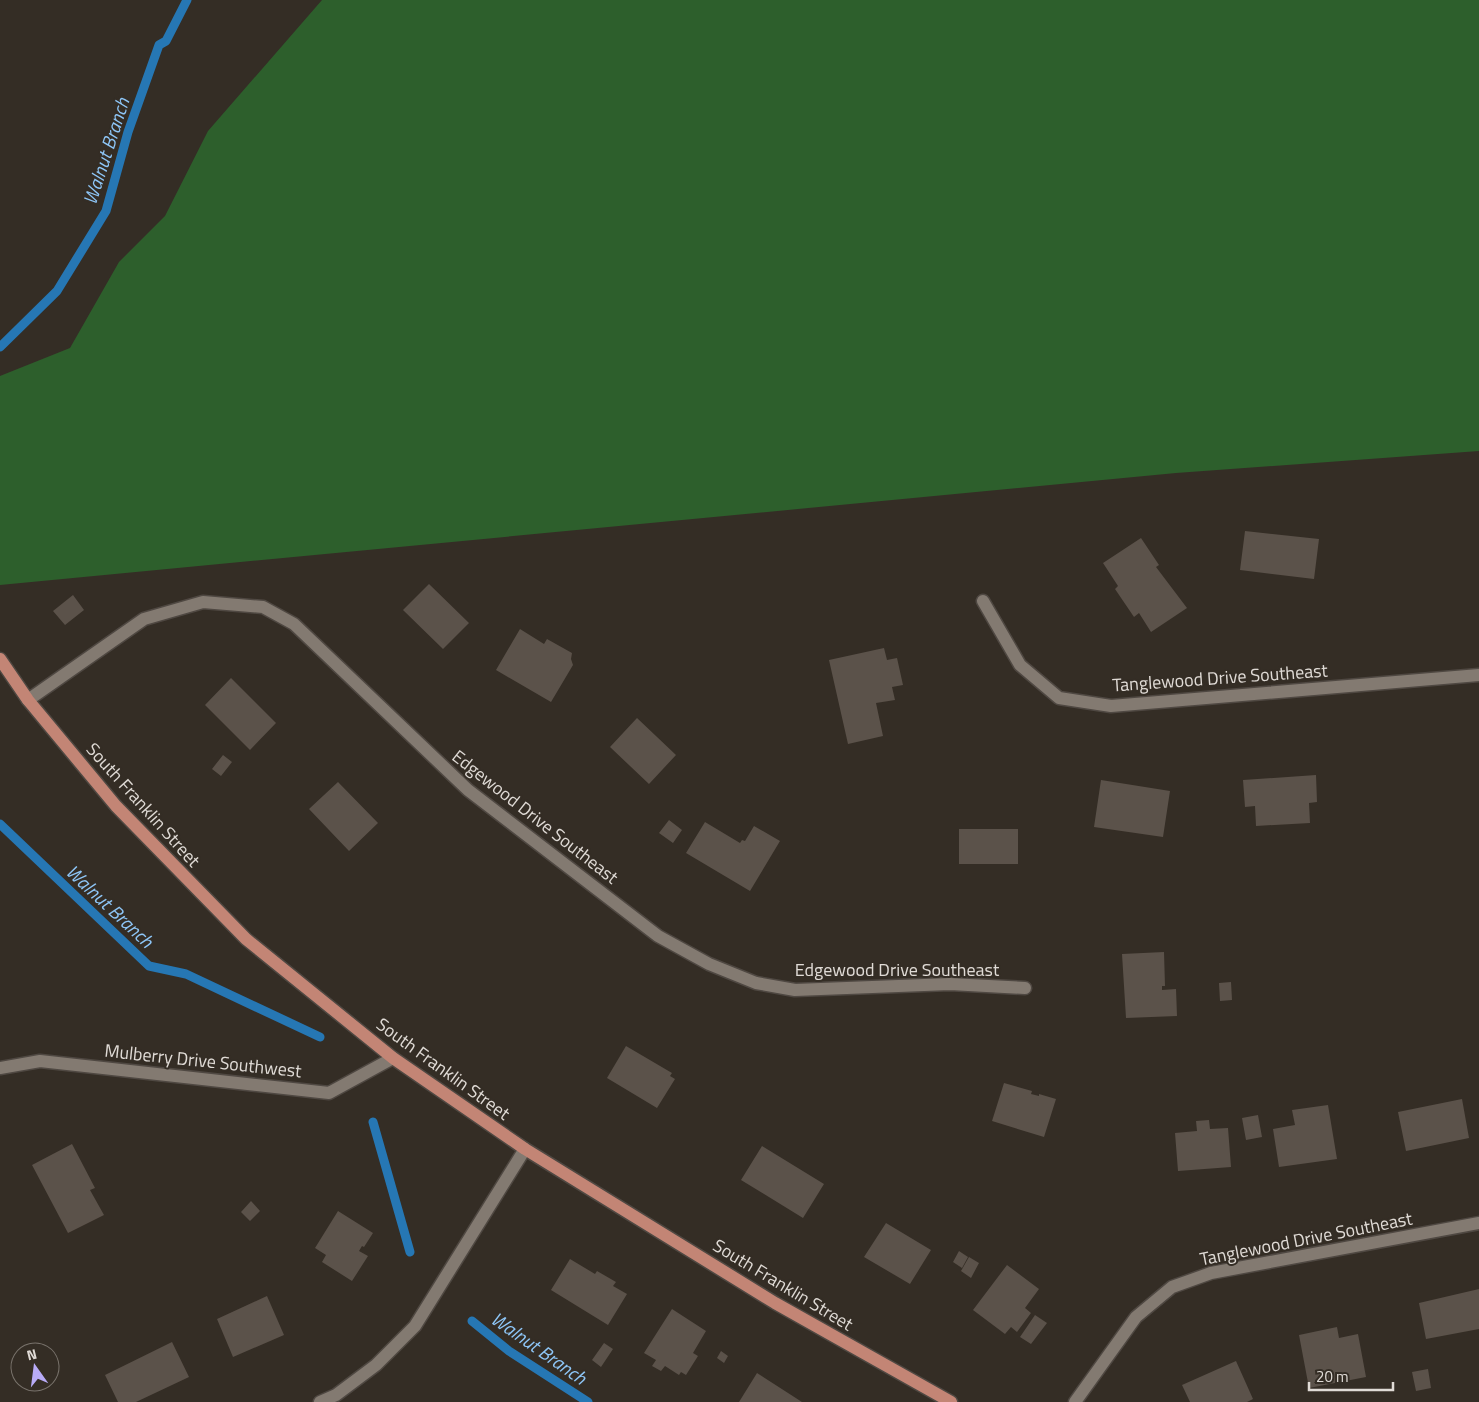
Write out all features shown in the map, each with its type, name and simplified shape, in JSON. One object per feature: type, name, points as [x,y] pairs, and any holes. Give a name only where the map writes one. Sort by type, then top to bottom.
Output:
[{"type":"main road","name":"South Franklin Street","points":[[0,659],[28,700],[116,806],[246,939],[393,1058],[525,1149],[775,1303],[951,1402]]},
{"type":"street","name":"Tanglewood Drive Southeast","points":[[983,601],[1020,665],[1059,698],[1110,706],[1479,675]]},
{"type":"street","name":"Edgewood Drive Southeast","points":[[28,700],[144,619],[203,602],[263,607],[294,624],[468,790],[658,936],[708,964],[756,982],[795,990],[845,990],[950,984],[1025,988]]},
{"type":"street","name":"Mulberry Drive Southwest","points":[[0,1068],[40,1061],[329,1093],[393,1058]]},
{"type":"street","points":[[320,1402],[336,1395],[376,1365],[415,1326],[525,1149]]},
{"type":"street","name":"Tanglewood Drive Southeast","points":[[1075,1402],[1136,1317],[1172,1287],[1211,1273],[1479,1223]]},
{"type":"green space","points":[[322,0],[1479,0],[1479,451],[1176,473],[0,585],[0,376],[70,348],[119,262],[165,216],[208,131]]},
{"type":"building","points":[[1245,531],[1319,539],[1314,579],[1240,570]]},
{"type":"building","points":[[1141,538],[1159,565],[1156,567],[1187,608],[1151,632],[1139,613],[1134,617],[1115,589],[1118,586],[1103,563]]},
{"type":"building","points":[[429,584],[469,623],[443,649],[403,610]]},
{"type":"building","points":[[73,595],[84,610],[65,625],[53,611]]},
{"type":"building","points":[[520,629],[544,644],[547,639],[572,653],[573,665],[551,702],[496,670]]},
{"type":"building","points":[[884,648],[887,660],[897,658],[903,685],[892,687],[895,700],[876,703],[883,736],[848,744],[829,660]]},
{"type":"building","points":[[231,678],[276,723],[250,750],[205,705]]},
{"type":"building","points":[[637,718],[676,755],[649,784],[610,747]]},
{"type":"building","points":[[223,755],[232,762],[221,776],[212,769]]},
{"type":"building","points":[[1316,775],[1317,802],[1309,803],[1310,823],[1256,826],[1255,806],[1245,807],[1243,780]]},
{"type":"building","points":[[1101,780],[1170,791],[1163,837],[1094,827]]},
{"type":"building","points":[[338,782],[378,823],[349,851],[309,809]]},
{"type":"building","points":[[669,820],[682,830],[673,843],[659,833]]},
{"type":"building","points":[[705,822],[740,843],[742,840],[745,841],[754,826],[780,841],[750,891],[686,853]]},
{"type":"building","points":[[959,829],[1018,829],[1018,864],[959,864]]},
{"type":"building","points":[[1164,952],[1165,986],[1162,986],[1162,990],[1176,989],[1177,1016],[1126,1018],[1122,954]]},
{"type":"building","points":[[1231,982],[1232,1000],[1220,1001],[1219,983]]},
{"type":"building","points":[[626,1046],[672,1073],[670,1076],[675,1079],[657,1108],[607,1078]]},
{"type":"building","points":[[1004,1083],[1032,1091],[1031,1094],[1039,1096],[1039,1094],[1056,1099],[1044,1137],[992,1121]]},
{"type":"building","points":[[1462,1099],[1469,1138],[1406,1151],[1398,1112]]},
{"type":"building","points":[[1328,1105],[1337,1159],[1279,1167],[1273,1129],[1295,1125],[1292,1110]]},
{"type":"building","points":[[1258,1115],[1262,1137],[1246,1140],[1242,1118]]},
{"type":"building","points":[[1209,1120],[1210,1129],[1228,1128],[1231,1167],[1178,1171],[1175,1133],[1197,1131],[1196,1121]]},
{"type":"building","points":[[72,1144],[95,1188],[90,1190],[104,1215],[68,1233],[32,1165]]},
{"type":"building","points":[[762,1146],[824,1184],[803,1218],[741,1180]]},
{"type":"building","points":[[251,1201],[260,1211],[250,1221],[241,1212]]},
{"type":"building","points":[[338,1211],[373,1233],[359,1251],[368,1256],[352,1281],[322,1262],[326,1255],[315,1248]]},
{"type":"building","points":[[886,1223],[931,1250],[910,1284],[864,1257]]},
{"type":"building","points":[[959,1251],[968,1257],[962,1268],[953,1262]]},
{"type":"building","points":[[969,1257],[979,1263],[971,1278],[961,1271]]},
{"type":"building","points":[[570,1259],[595,1274],[597,1271],[616,1282],[613,1286],[627,1294],[608,1325],[551,1290]]},
{"type":"building","points":[[1007,1265],[1039,1289],[1025,1308],[1031,1313],[1017,1332],[1011,1327],[1005,1334],[973,1310]]},
{"type":"building","points":[[1479,1289],[1479,1329],[1426,1339],[1419,1303]]},
{"type":"building","points":[[267,1296],[284,1335],[233,1357],[217,1319]]},
{"type":"building","points":[[672,1309],[706,1331],[693,1353],[698,1356],[686,1375],[681,1372],[679,1375],[665,1366],[661,1371],[652,1366],[656,1360],[644,1353]]},
{"type":"building","points":[[1035,1315],[1047,1323],[1031,1344],[1020,1337]]},
{"type":"building","points":[[1337,1327],[1339,1338],[1358,1334],[1366,1377],[1309,1388],[1299,1335]]},
{"type":"building","points":[[172,1342],[189,1377],[136,1402],[118,1402],[105,1375]]},
{"type":"building","points":[[604,1343],[613,1349],[601,1367],[592,1360]]},
{"type":"building","points":[[721,1351],[728,1356],[724,1363],[717,1358]]},
{"type":"building","points":[[1236,1361],[1253,1399],[1247,1402],[1190,1402],[1182,1385]]},
{"type":"building","points":[[1428,1369],[1431,1388],[1416,1391],[1412,1372]]},
{"type":"building","points":[[757,1373],[802,1402],[739,1402]]},
{"type":"waterway","name":"Walnut Branch","points":[[0,347],[57,291],[106,211],[128,132],[159,45],[166,41],[187,0]]},
{"type":"waterway","name":"Walnut Branch","points":[[0,824],[149,966],[186,974],[320,1037]]},
{"type":"waterway","name":"Walnut Branch","points":[[373,1122],[410,1252]]},
{"type":"waterway","name":"Walnut Branch","points":[[472,1321],[509,1351],[588,1402]]}]
